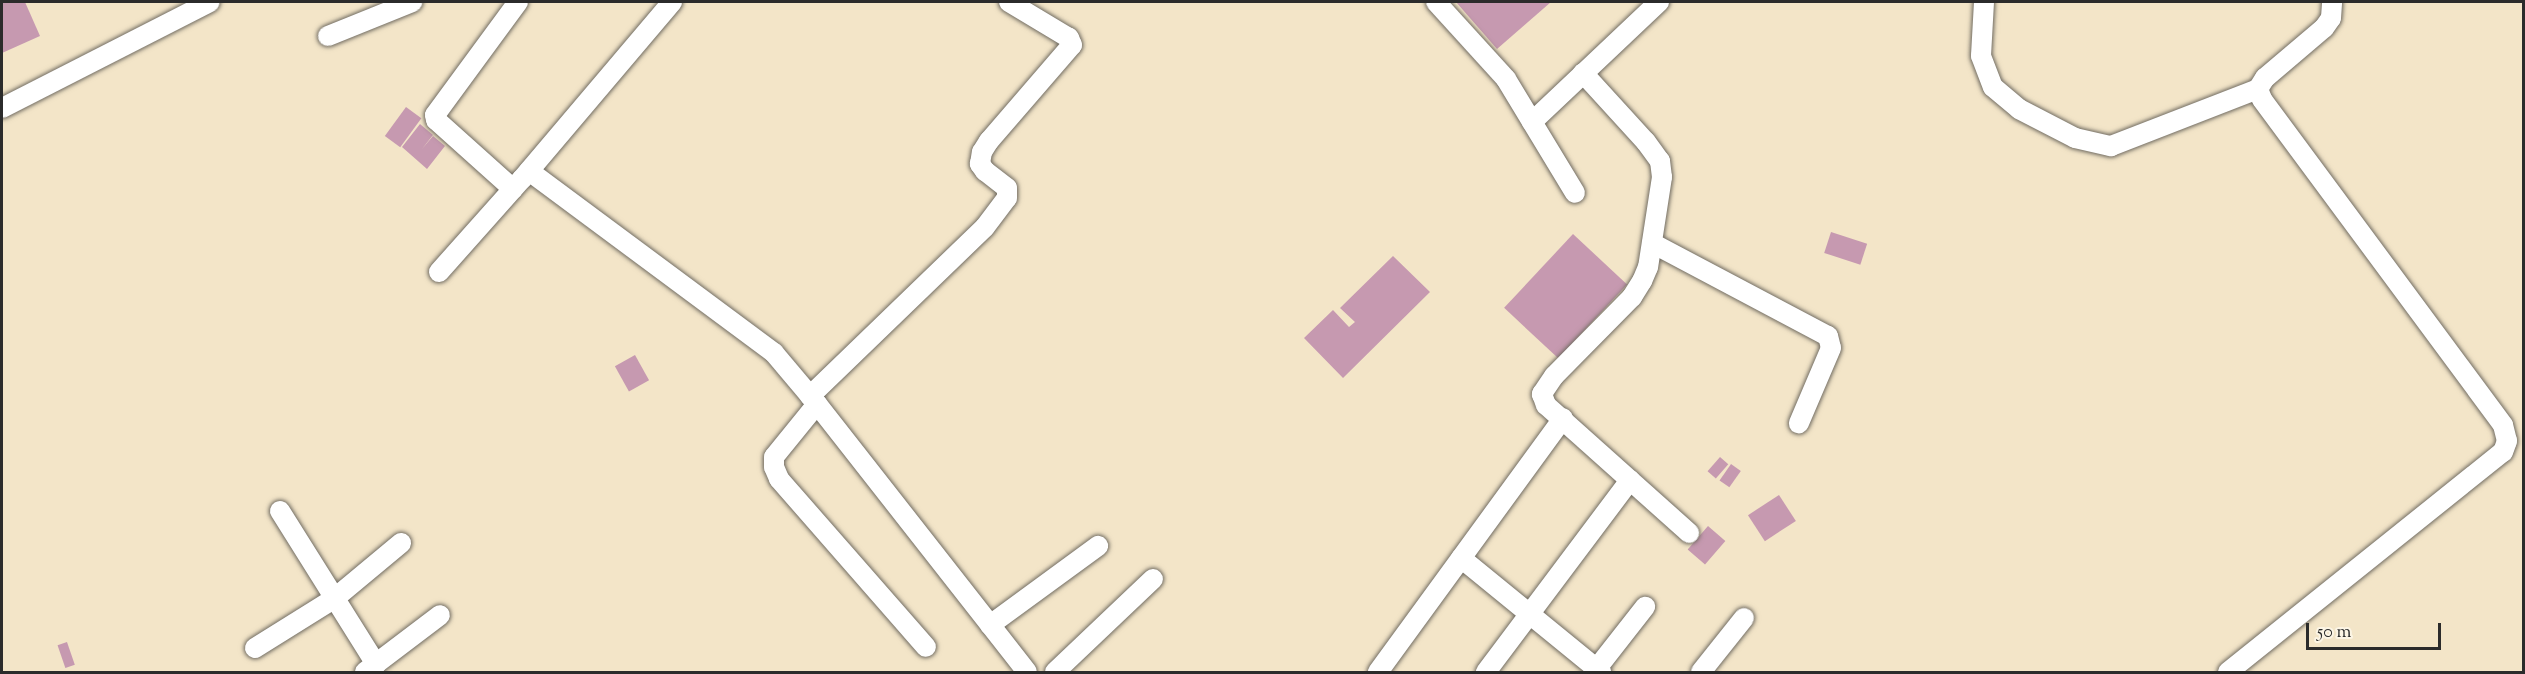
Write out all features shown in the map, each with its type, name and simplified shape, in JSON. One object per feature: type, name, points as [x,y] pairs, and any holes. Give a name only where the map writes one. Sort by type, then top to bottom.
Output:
[{"type":"street","points":[[2,108],[210,2]]},
{"type":"street","points":[[328,36],[412,2]]},
{"type":"street","points":[[513,189],[436,120],[435,115],[518,2]]},
{"type":"street","points":[[440,272],[672,2]]},
{"type":"street","points":[[926,647],[779,479],[774,467],[774,457],[814,400],[985,227],[1007,198],[1007,188],[985,171],[980,164],[982,152],[1072,45],[1069,38],[1009,2]]},
{"type":"street","points":[[1436,2],[1506,79],[1575,193]]},
{"type":"street","points":[[1532,122],[1659,2]]},
{"type":"street","points":[[1984,2],[1981,56],[1993,87],[2019,109],[2075,138],[2111,146],[2258,89],[2265,78],[2324,28],[2331,18],[2331,2]]},
{"type":"street","points":[[1583,73],[1660,160],[1662,177],[1648,267],[1632,297],[1554,376],[1542,394],[1546,405],[1689,533]]},
{"type":"street","points":[[2228,672],[2503,452],[2507,441],[2503,425],[2262,99],[2258,89]]},
{"type":"street","points":[[529,171],[774,353],[814,400],[1027,672]]},
{"type":"street","points":[[1652,243],[1828,336],[1831,348],[1799,423]]},
{"type":"street","points":[[1378,672],[1563,418]]},
{"type":"street","points":[[1486,672],[1630,480]]},
{"type":"street","points":[[280,511],[335,598],[371,668],[440,615]]},
{"type":"street","points":[[255,648],[335,598],[401,543]]},
{"type":"street","points":[[990,626],[1098,546]]},
{"type":"street","points":[[1461,558],[1597,671],[1645,607]]},
{"type":"street","points":[[1055,672],[1153,579]]},
{"type":"street","points":[[1701,672],[1744,618]]},
{"type":"building","points":[[2,2],[25,2],[40,36],[2,53]]},
{"type":"building","points":[[1456,2],[1551,2],[1497,49]]},
{"type":"building","points":[[406,107],[421,118],[400,147],[385,136]]},
{"type":"building","points":[[420,124],[433,135],[422,149],[433,136],[445,146],[427,169],[402,147]]},
{"type":"building","points":[[1831,232],[1867,244],[1860,265],[1824,253]]},
{"type":"building","points":[[1573,234],[1627,284],[1558,358],[1504,308]]},
{"type":"building","points":[[1393,256],[1430,292],[1343,378],[1304,338],[1333,310],[1349,327],[1355,322],[1340,308]]},
{"type":"building","points":[[635,355],[649,380],[629,392],[615,366]]},
{"type":"building","points":[[1720,457],[1728,464],[1716,479],[1708,471]]},
{"type":"building","points":[[1731,464],[1741,471],[1729,487],[1720,480]]},
{"type":"building","points":[[1779,495],[1796,521],[1765,541],[1748,515]]},
{"type":"building","points":[[1708,526],[1725,541],[1705,564],[1688,549]]},
{"type":"building","points":[[67,642],[75,665],[65,668],[58,645]]}]
